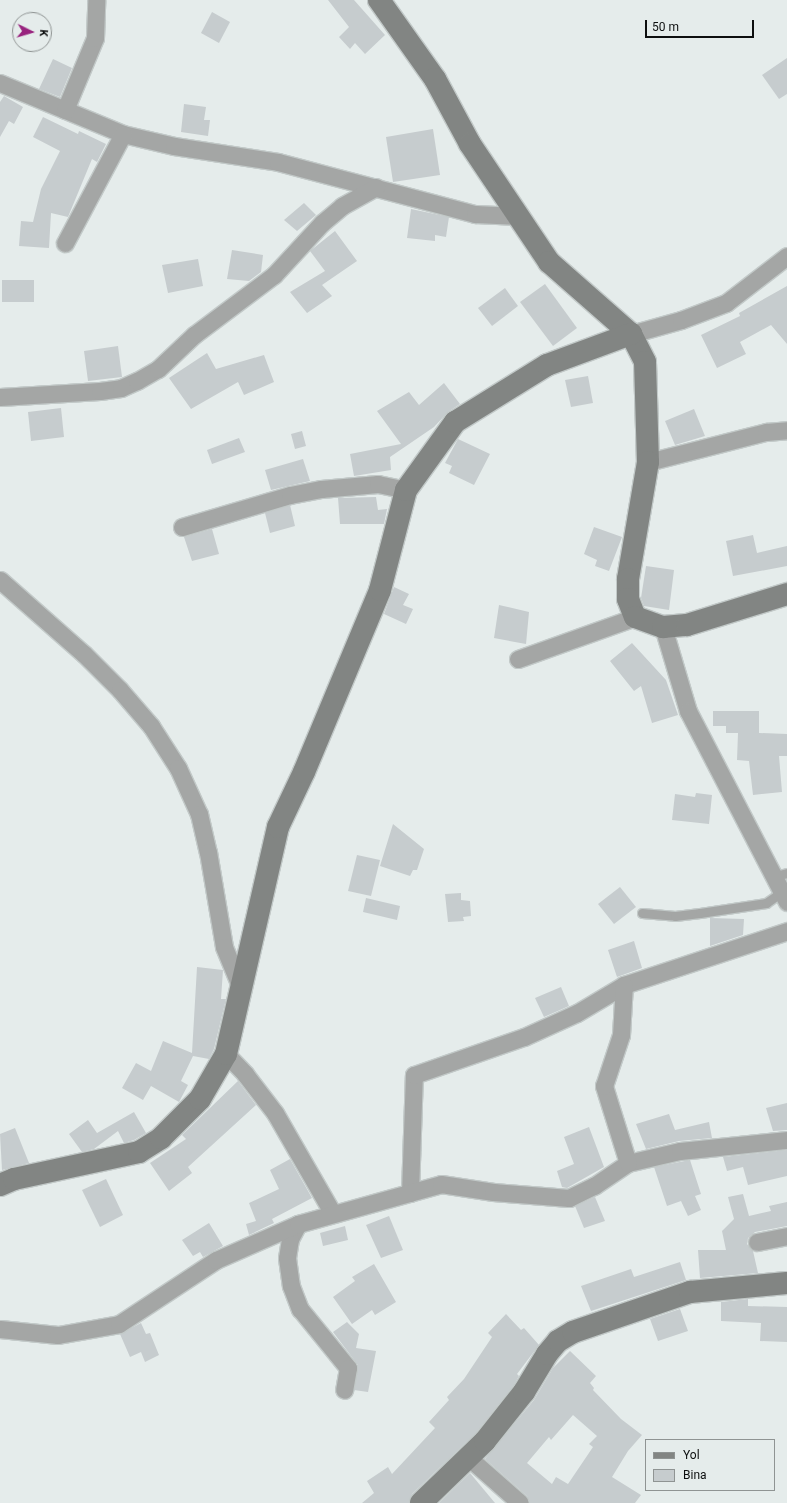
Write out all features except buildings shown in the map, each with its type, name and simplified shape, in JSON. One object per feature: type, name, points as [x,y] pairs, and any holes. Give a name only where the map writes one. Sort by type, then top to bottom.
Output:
[{"type":"street","points":[[65,110],[95,38],[96,0]]},
{"type":"street","points":[[379,0],[435,78],[470,144],[549,262],[631,334],[645,362],[648,462],[628,579],[628,598],[635,617]]},
{"type":"street","points":[[0,83],[123,134],[174,146],[278,162],[476,214],[518,216]]},
{"type":"street","points":[[65,243],[123,134]]},
{"type":"street","points":[[0,397],[100,391],[121,388],[137,381],[158,369],[211,321],[274,275],[322,223],[342,206],[376,187]]},
{"type":"street","points":[[0,1185],[14,1179],[139,1152],[161,1138],[200,1099],[226,1054],[278,827],[304,772],[380,590],[406,490],[455,422],[547,365],[631,334],[681,320],[726,303],[787,256]]},
{"type":"street","points":[[648,462],[766,432],[787,430]]},
{"type":"street","points":[[182,527],[290,495],[321,489],[378,484],[406,490]]},
{"type":"street","points":[[0,580],[84,654],[120,690],[151,726],[178,768],[199,814],[208,852],[224,947],[233,973],[241,988]]},
{"type":"street","points":[[518,660],[635,617],[664,627],[687,625],[787,594]]},
{"type":"street","points":[[664,627],[688,711],[781,874],[785,897]]},
{"type":"street","points":[[410,1193],[414,1075],[524,1037],[577,1013],[624,985],[787,931]]},
{"type":"street","points":[[624,985],[621,1034],[604,1086],[628,1163]]},
{"type":"street","points":[[226,1054],[245,1074],[275,1113],[333,1214]]},
{"type":"street","points":[[0,1329],[58,1335],[119,1324],[216,1260],[298,1224],[441,1184],[493,1192],[568,1198],[594,1186],[628,1163],[680,1151],[787,1140]]},
{"type":"street","points":[[298,1224],[290,1239],[287,1258],[291,1286],[300,1309],[348,1368],[344,1390]]},
{"type":"street","points":[[757,1242],[787,1236]]},
{"type":"street","points":[[421,1503],[485,1441],[524,1392],[547,1354],[558,1341],[573,1332],[690,1292],[787,1283]]},
{"type":"street","points":[[468,1457],[520,1503]]},
{"type":"lane","points":[[642,913],[675,916],[766,903],[785,897]]}]
